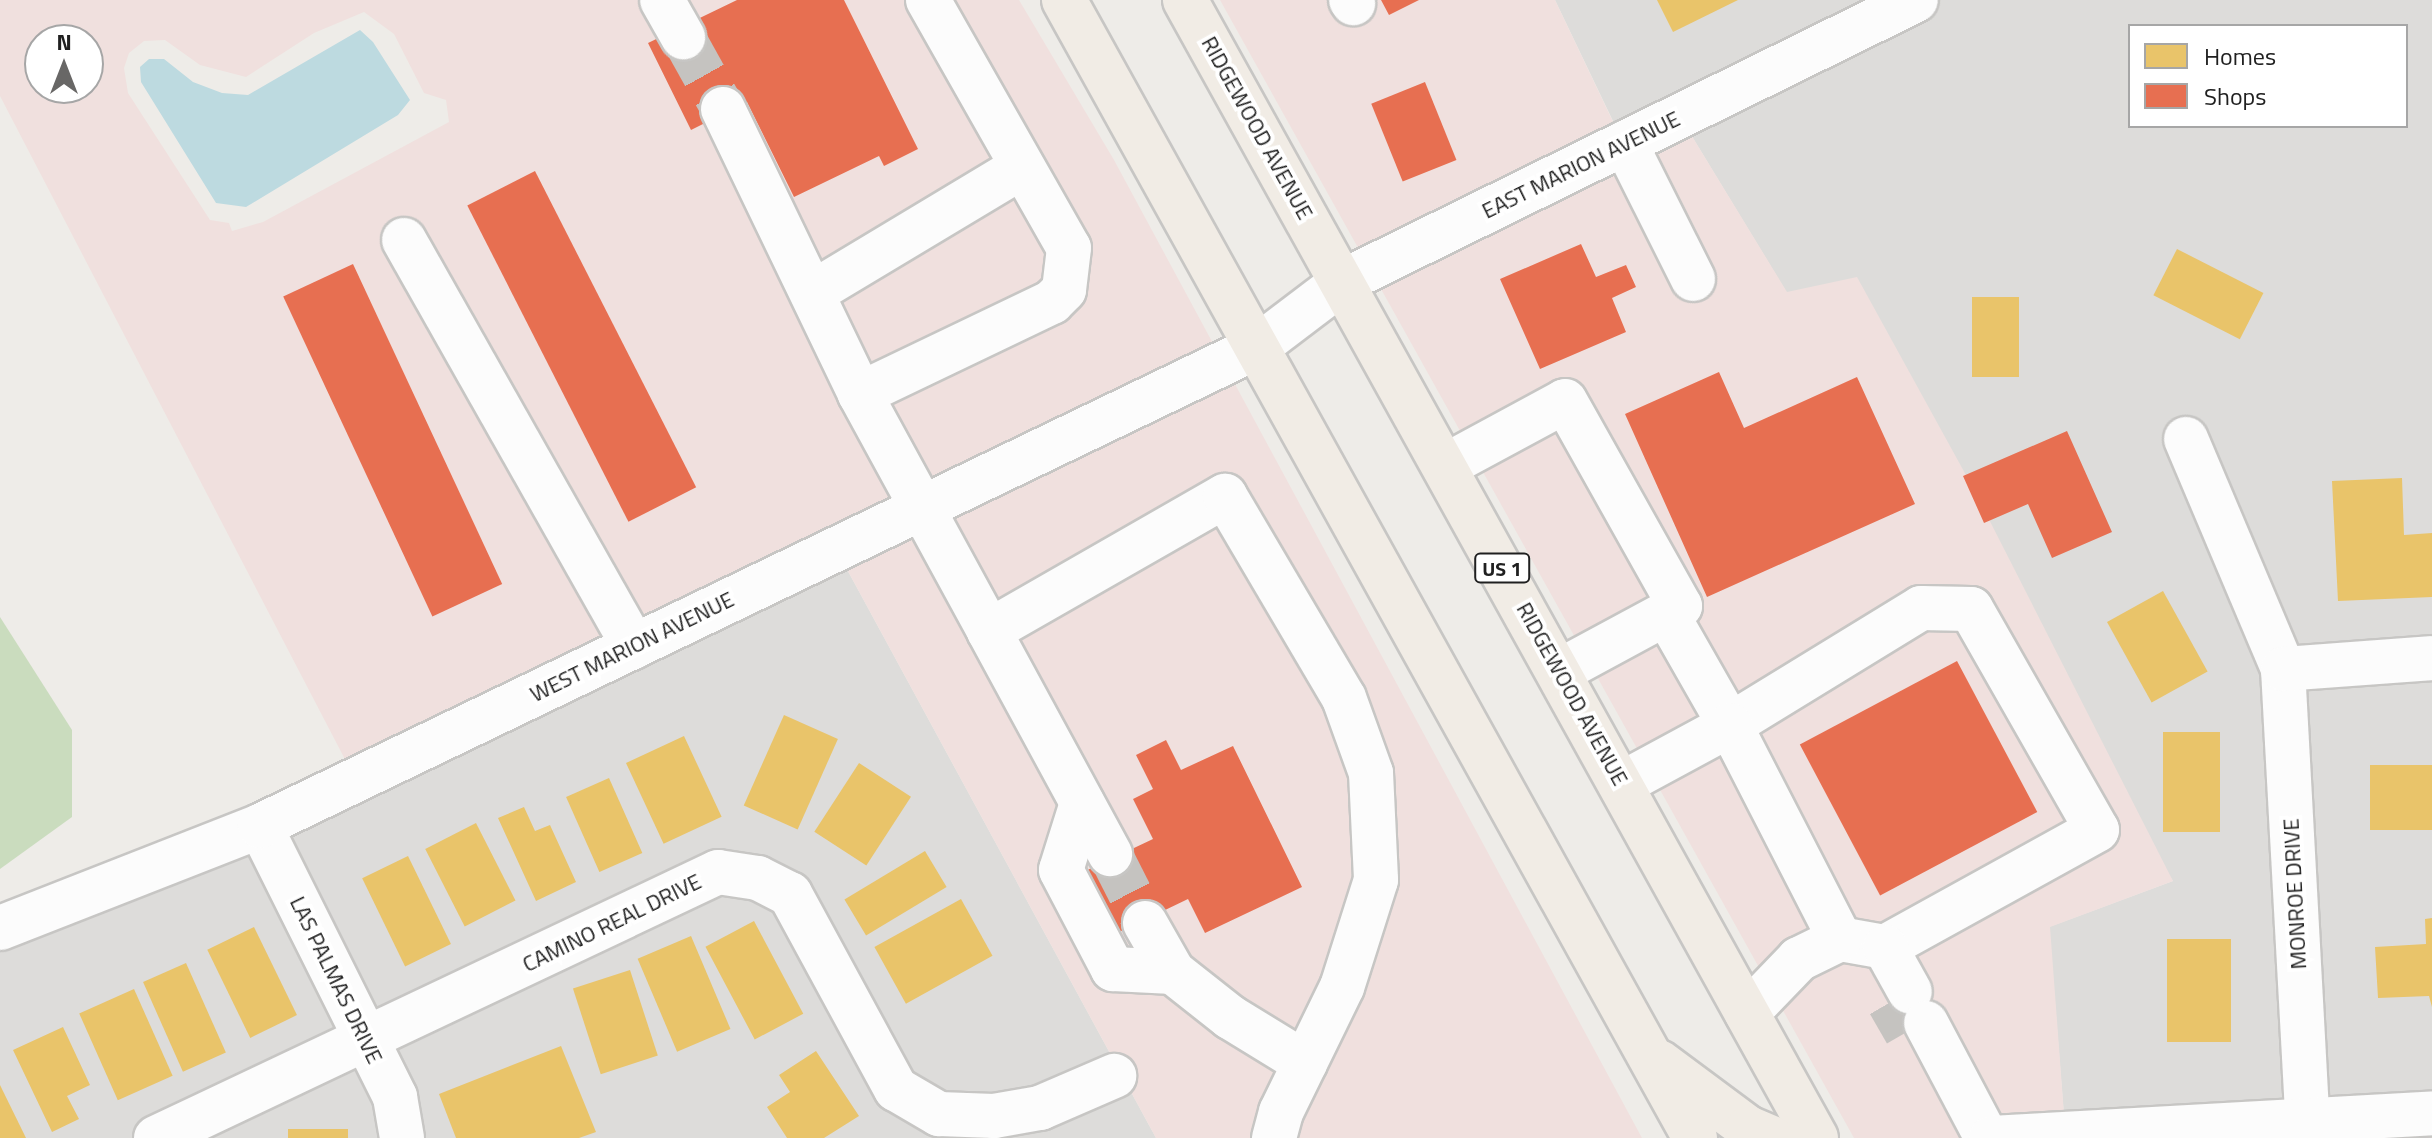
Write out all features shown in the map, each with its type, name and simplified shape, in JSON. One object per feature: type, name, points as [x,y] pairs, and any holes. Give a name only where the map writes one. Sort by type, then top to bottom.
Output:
[{"type":"main road","points":[[1064,0],[1695,1138]]},
{"type":"main road","name":"RIDGEWOOD AVENUE","points":[[1185,0],[1344,281],[1816,1138]]},
{"type":"main road","points":[[1648,1054],[1748,1128],[1771,1138]]},
{"type":"street","points":[[860,394],[1052,302],[1064,290],[1069,248],[928,0]]},
{"type":"street","name":"EAST MARION AVENUE","points":[[1257,347],[1344,281],[1916,0]]},
{"type":"street","points":[[723,109],[860,394],[1110,854]]},
{"type":"street","points":[[1625,143],[1693,279]]},
{"type":"street","points":[[812,293],[1022,167]]},
{"type":"street","points":[[404,240],[634,646]]},
{"type":"street","name":"WEST MARION AVENUE","points":[[0,928],[260,826],[1257,347]]},
{"type":"street","points":[[1445,466],[1565,401],[1680,606],[1560,671]]},
{"type":"street","name":"MONROE DRIVE","points":[[2186,439],[2283,669],[2307,1119]]},
{"type":"street","points":[[989,631],[1225,496],[1344,698],[1371,773],[1376,880],[1342,987],[1305,1063],[1274,1138]]},
{"type":"street","points":[[1621,784],[1730,725],[1921,608],[1971,609],[2097,830],[1901,993]]},
{"type":"street","points":[[1666,613],[1730,725],[1840,939],[1901,993],[1915,1051],[1947,1063],[1989,1138],[2165,1133],[2307,1119],[2432,1113]]},
{"type":"street","points":[[2283,669],[2432,658]]},
{"type":"street","points":[[1082,803],[1061,870],[1113,969],[1173,972]]},
{"type":"street","name":"LAS PALMAS DRIVE","points":[[260,826],[395,1097],[402,1138]]},
{"type":"street","name":"CAMINO REAL DRIVE","points":[[156,1138],[718,872],[758,878],[790,894],[896,1089],[939,1114],[994,1116],[1040,1108],[1114,1076]]},
{"type":"street","points":[[1145,923],[1173,972],[1230,1017],[1305,1063]]},
{"type":"street","points":[[1747,1013],[1799,959],[1840,939]]},
{"type":"shaded area","points":[[0,0],[1019,0],[1114,160],[1642,1138],[1156,1138],[837,551],[363,794],[0,96]],"holes":[[[364,12],[394,34],[424,93],[446,100],[449,122],[263,222],[232,231],[229,223],[210,220],[128,93],[124,68],[129,53],[144,41],[165,40],[200,65],[246,77],[314,33]]]},
{"type":"shaded area","points":[[1220,0],[1555,0],[1624,145],[1679,115],[1787,292],[1857,277],[1972,486],[2173,881],[2050,927],[2065,1128],[2432,1124],[2432,1138],[1854,1138]]},
{"type":"shaded area","points":[[1555,0],[2432,0],[2432,1124],[2065,1128],[2049,927],[2173,881],[1787,293],[1679,115],[1625,146]]},
{"type":"shaded area","points":[[837,551],[1156,1138],[0,1138],[0,951],[363,794]]},
{"type":"green space","points":[[0,617],[72,730],[72,817],[0,869]]},
{"type":"water","points":[[360,30],[373,42],[410,100],[398,115],[246,207],[216,203],[141,82],[140,67],[149,59],[164,59],[193,82],[222,93],[248,95]]},
{"type":"building: Homes","points":[[1657,0],[1738,0],[1673,32]]},
{"type":"building: Homes","points":[[2177,249],[2263,293],[2240,339],[2153,295]]},
{"type":"building: Homes","points":[[1972,297],[2019,297],[2019,377],[1972,377]]},
{"type":"building: Homes","points":[[2402,478],[2404,535],[2432,533],[2432,597],[2338,601],[2332,481]]},
{"type":"building: Homes","points":[[2163,591],[2208,671],[2152,702],[2107,622]]},
{"type":"building: Homes","points":[[784,715],[838,739],[798,829],[744,805]]},
{"type":"building: Homes","points":[[2163,732],[2220,732],[2220,832],[2163,832]]},
{"type":"building: Homes","points":[[684,736],[722,817],[664,844],[626,763]]},
{"type":"building: Homes","points":[[859,763],[911,797],[866,866],[814,832]]},
{"type":"building: Homes","points":[[2370,765],[2432,765],[2432,830],[2370,830]]},
{"type":"building: Homes","points":[[609,778],[642,853],[599,872],[566,797]]},
{"type":"building: Homes","points":[[524,807],[535,831],[550,825],[576,882],[536,901],[498,818]]},
{"type":"building: Homes","points":[[476,823],[515,901],[465,926],[425,849]]},
{"type":"building: Homes","points":[[925,851],[947,887],[866,935],[844,899]]},
{"type":"building: Homes","points":[[408,856],[451,944],[405,966],[362,878]]},
{"type":"building: Homes","points":[[961,899],[993,956],[906,1004],[874,947]]},
{"type":"building: Homes","points":[[2432,918],[2432,1007],[2429,996],[2378,998],[2375,947],[2426,944],[2425,919]]},
{"type":"building: Homes","points":[[754,921],[803,1014],[755,1040],[705,947]]},
{"type":"building: Homes","points":[[254,927],[297,1015],[250,1038],[207,950]]},
{"type":"building: Homes","points":[[691,936],[730,1029],[677,1052],[638,959]]},
{"type":"building: Homes","points":[[2167,939],[2231,939],[2231,1042],[2167,1042]]},
{"type":"building: Homes","points":[[186,963],[226,1053],[183,1072],[143,982]]},
{"type":"building: Homes","points":[[630,970],[658,1056],[601,1074],[573,989]]},
{"type":"building: Homes","points":[[134,989],[173,1076],[118,1100],[79,1013]]},
{"type":"building: Homes","points":[[63,1027],[90,1085],[67,1096],[79,1119],[52,1132],[13,1050]]},
{"type":"building: Homes","points":[[561,1046],[596,1132],[579,1138],[456,1138],[439,1094]]},
{"type":"building: Homes","points":[[816,1051],[859,1116],[824,1138],[787,1138],[767,1107],[790,1092],[779,1075]]},
{"type":"building: Homes","points":[[0,1085],[26,1138],[0,1138]]},
{"type":"building: Homes","points":[[288,1129],[348,1129],[348,1138],[288,1138]]},
{"type":"building: Shops","points":[[737,0],[844,0],[918,149],[884,166],[879,156],[794,197],[747,102],[691,130],[648,43]]},
{"type":"building: Shops","points":[[1381,0],[1419,0],[1389,15]]},
{"type":"building: Shops","points":[[1425,82],[1456,160],[1403,182],[1371,104]]},
{"type":"building: Shops","points":[[535,171],[696,487],[628,522],[467,206]]},
{"type":"building: Shops","points":[[1581,244],[1596,277],[1626,265],[1636,287],[1612,298],[1626,332],[1540,369],[1500,279]]},
{"type":"building: Shops","points":[[353,264],[502,584],[432,616],[283,297]]},
{"type":"building: Shops","points":[[1719,372],[1744,428],[1857,377],[1915,504],[1707,597],[1625,414]]},
{"type":"building: Shops","points":[[2067,431],[2112,532],[2052,558],[2028,504],[1984,523],[1963,476]]},
{"type":"building: Shops","points":[[1957,661],[2037,812],[1880,896],[1800,745]]},
{"type":"building: Shops","points":[[1166,740],[1181,770],[1233,746],[1302,887],[1205,933],[1188,899],[1109,937],[1079,874],[1153,839],[1133,799],[1153,789],[1136,755]]},
{"type":"tunnel","points":[[683,37],[723,109]]},
{"type":"tunnel","points":[[1110,854],[1145,923]]},
{"type":"tunnel","points":[[1889,1003],[1906,1033]]}]
